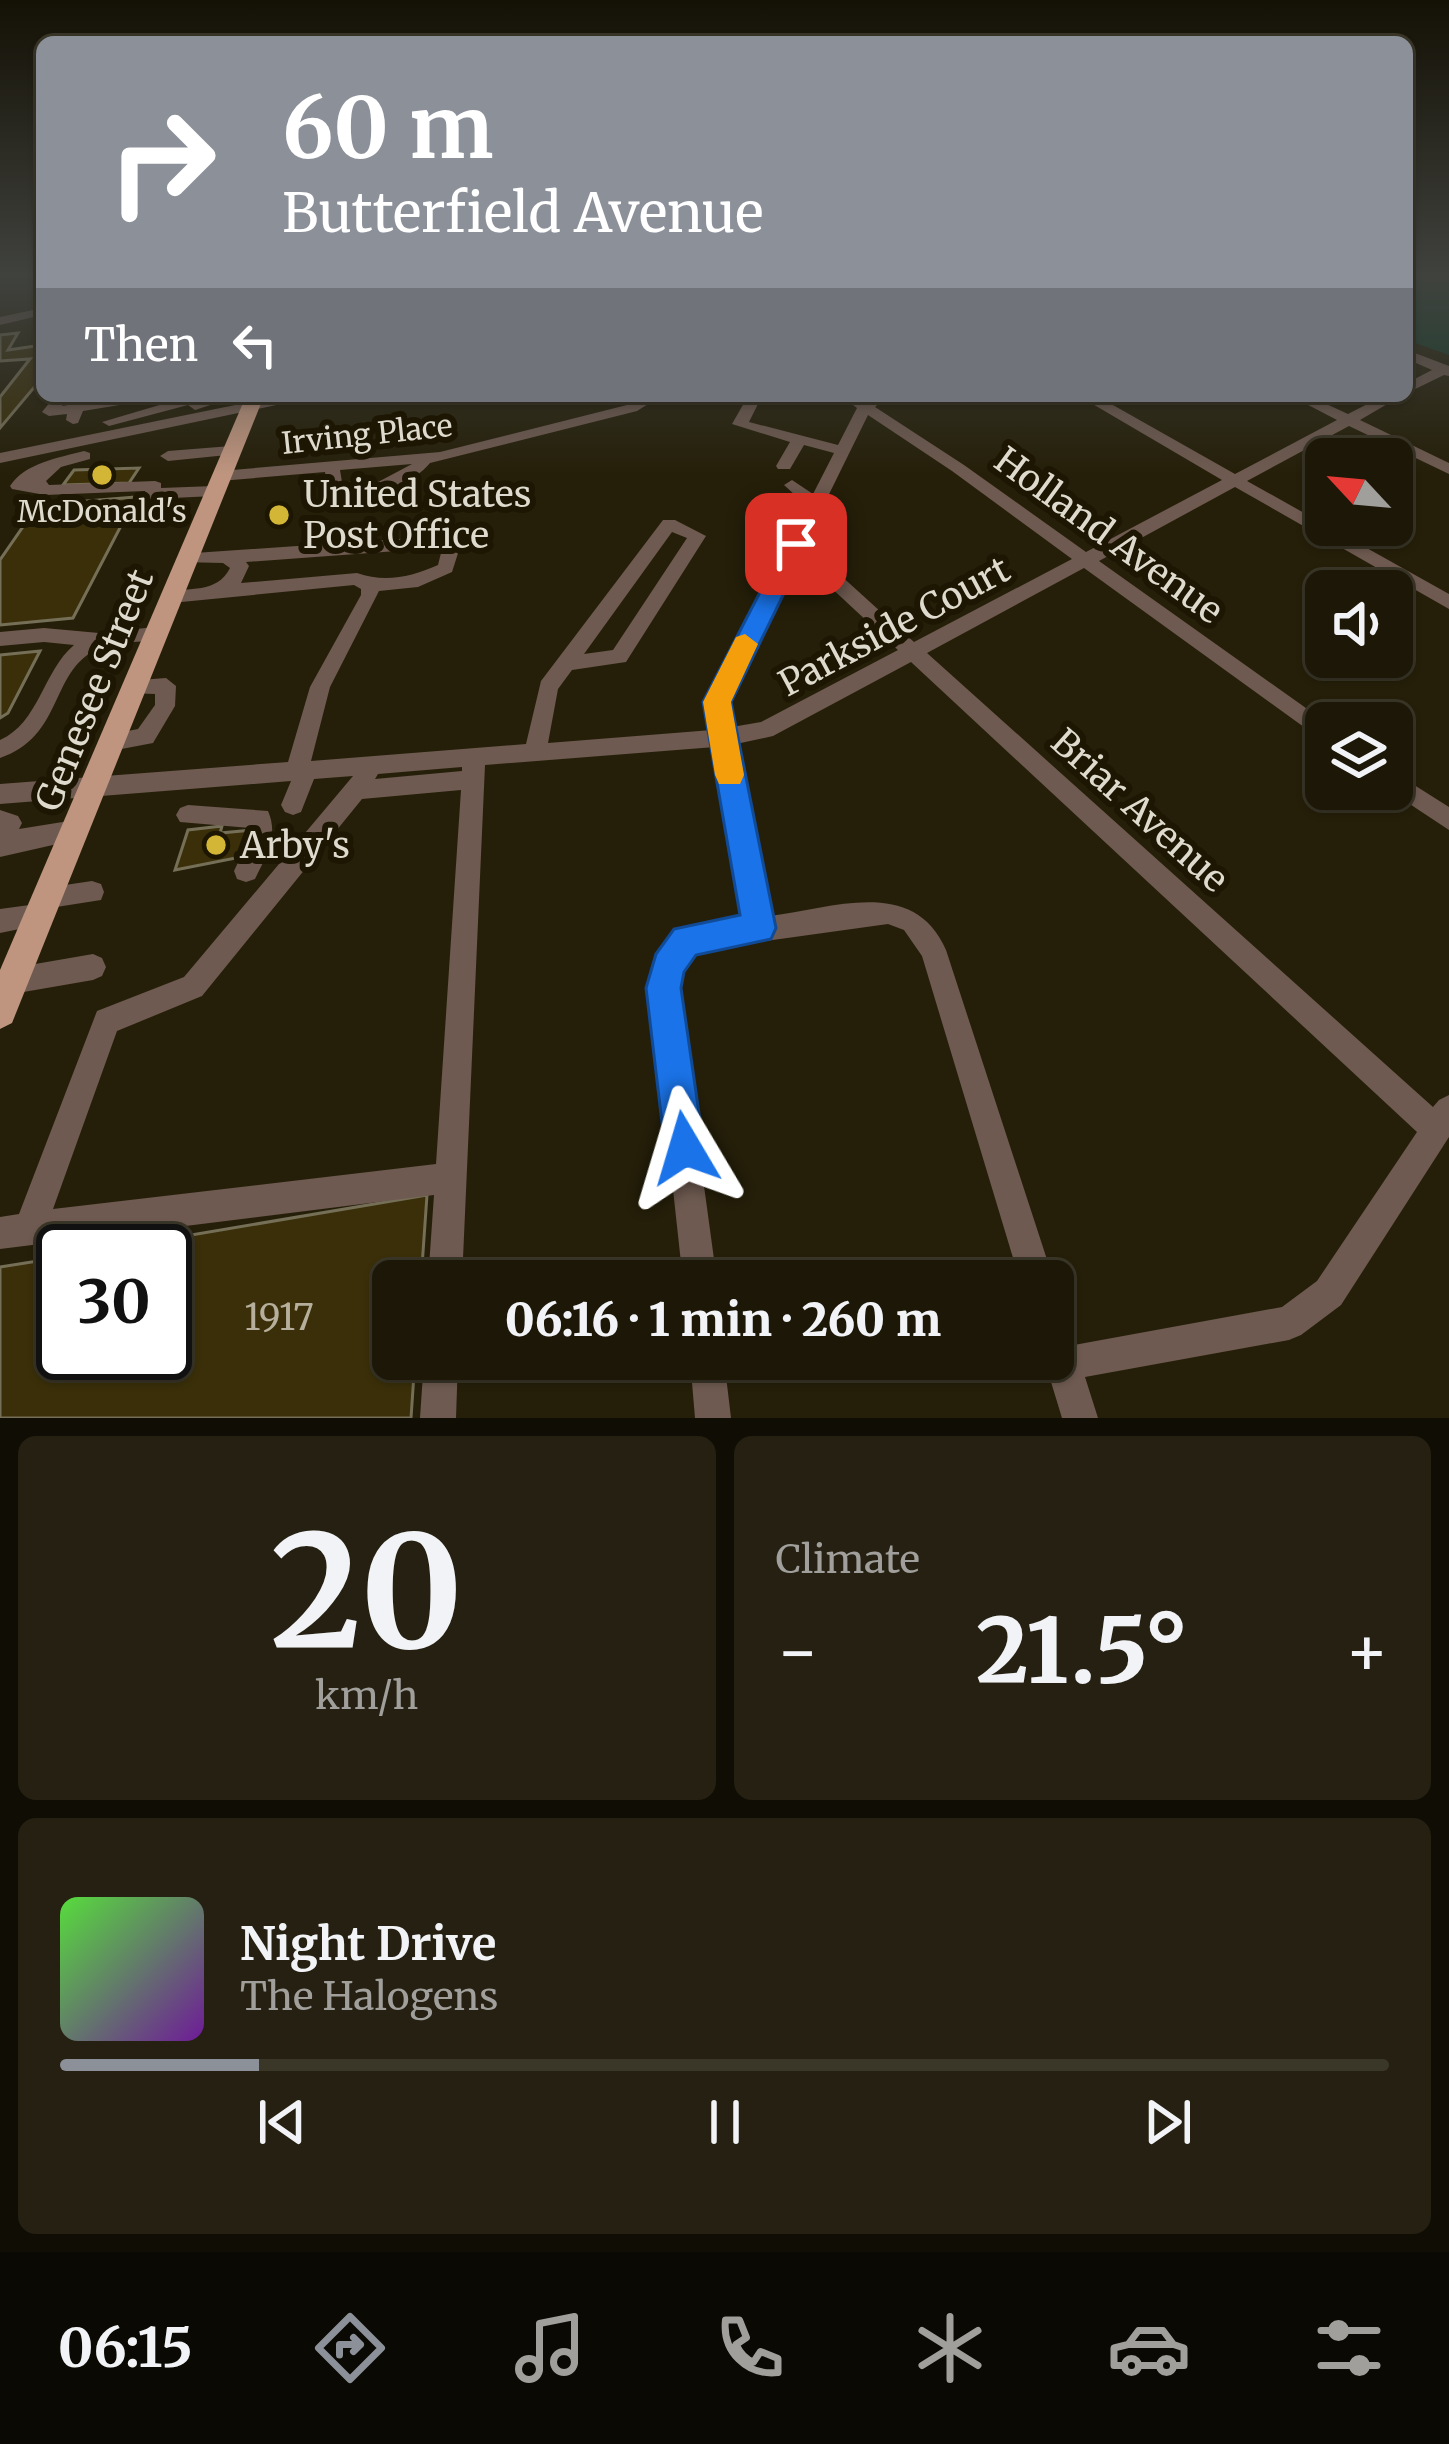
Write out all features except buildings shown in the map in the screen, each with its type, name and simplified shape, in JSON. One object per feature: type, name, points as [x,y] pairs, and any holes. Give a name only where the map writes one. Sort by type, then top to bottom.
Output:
[{"type":"main road","name":"Genesee Street","points":[[0,1011],[11,967],[44,906],[231,451],[244,402]]},
{"type":"street","points":[[1413,356],[1446,370]]},
{"type":"street","points":[[1413,386],[1446,370]]},
{"type":"street","points":[[69,402],[69,436]]},
{"type":"street","points":[[0,454],[186,402]]},
{"type":"street","points":[[69,436],[235,402]]},
{"type":"street","name":"Irving Place","points":[[84,456],[55,464],[37,481],[45,490],[153,490],[332,467],[334,485],[344,489],[394,482],[417,470],[424,459],[643,402]]},
{"type":"street","points":[[751,402],[740,424],[843,451]]},
{"type":"street","points":[[759,928],[717,702],[863,402]]},
{"type":"street","name":"Holland Avenue","points":[[867,402],[1305,719]]},
{"type":"street","points":[[1097,402],[1449,602]]},
{"type":"street","points":[[1310,402],[1449,469]]},
{"type":"street","name":"Parkside Court","points":[[0,794],[372,764],[473,768],[535,752],[722,738],[788,722],[1382,402]]},
{"type":"street","points":[[784,466],[799,440]]},
{"type":"street","points":[[168,456],[231,451]]},
{"type":"street","points":[[792,485],[816,505]]},
{"type":"street","points":[[535,752],[548,687],[565,663],[669,524],[697,536],[620,657],[565,663]]},
{"type":"street","points":[[171,597],[357,579],[370,586],[434,577],[446,568],[451,548],[441,542],[187,558]]},
{"type":"street","name":"Briar Avenue","points":[[796,544],[1442,1119]]},
{"type":"street","points":[[222,591],[238,575],[240,566],[227,557]]},
{"type":"street","points":[[293,805],[320,687],[370,595],[370,586]]},
{"type":"street","points":[[0,643],[155,634]]},
{"type":"street","points":[[0,749],[28,734],[69,659],[98,640]]},
{"type":"street","points":[[15,1231],[107,1021],[193,987],[356,790],[372,764]]},
{"type":"street","points":[[356,790],[473,768],[447,1260]]},
{"type":"street","points":[[1413,795],[1449,820]]},
{"type":"street","points":[[188,815],[260,818],[260,838],[246,872]]},
{"type":"street","points":[[0,820],[10,823],[0,844]]},
{"type":"street","points":[[0,844],[75,830]]},
{"type":"street","points":[[0,921],[92,892]]},
{"type":"street","points":[[697,1260],[664,988],[668,966],[686,940],[888,912],[913,922],[923,932],[1030,1260]]},
{"type":"street","points":[[11,967],[93,967]]},
{"type":"street","points":[[1074,1346],[1289,1323],[1329,1293],[1442,1119]]},
{"type":"street","points":[[15,1231],[451,1178]]},
{"type":"street","points":[[438,1418],[440,1380]]},
{"type":"street","points":[[709,1380],[713,1418]]},
{"type":"street","points":[[1068,1380],[1079,1418]]},
{"type":"green space","points":[[1416,343],[1449,343],[1449,355]]},
{"type":"slow traffic","points":[[730,775],[717,702],[745,644]]},
{"type":"place","name":"McDonald's","points":[[102,475]]},
{"type":"place","name":"United States Post Office","points":[[279,515]]},
{"type":"place","name":"Arby's","points":[[216,845]]},
{"type":"route","points":[[685,1148],[664,988],[668,966],[686,940],[759,928],[717,702],[796,544]]}]
